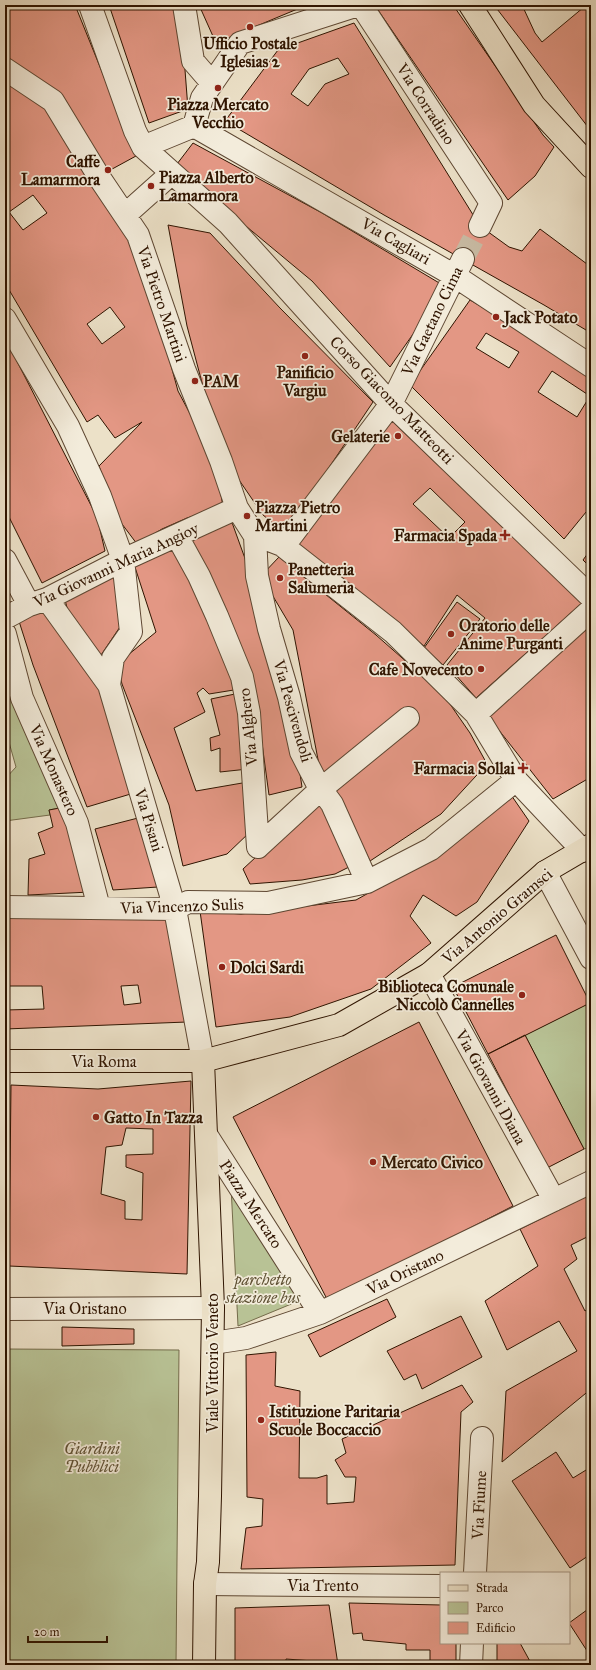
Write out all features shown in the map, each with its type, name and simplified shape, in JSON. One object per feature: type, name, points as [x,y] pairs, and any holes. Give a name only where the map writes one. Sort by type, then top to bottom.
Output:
[{"type":"main road","points":[[470,5],[534,105],[591,166]]},
{"type":"main road","name":"Via Antonio Gramsci","points":[[203,1061],[339,1025],[429,974],[545,872],[587,848]]},
{"type":"main road","name":"Via Roma","points":[[5,1061],[203,1061]]},
{"type":"main road","name":"Viale Vittorio Veneto","points":[[203,1061],[213,1308],[210,1496],[205,1584],[204,1665]]},
{"type":"street","points":[[90,5],[135,131],[143,147],[172,173],[125,215]]},
{"type":"street","points":[[184,5],[193,61],[212,83]]},
{"type":"street","points":[[143,147],[194,126],[202,98],[240,43],[359,5]]},
{"type":"street","name":"Via Corradino","points":[[359,5],[491,204],[480,226]]},
{"type":"street","name":"Via Pietro Martini","points":[[5,68],[52,101],[101,180],[138,235],[184,369],[221,461],[232,510]]},
{"type":"street","name":"Via Cagliari","points":[[194,126],[459,267],[591,366]]},
{"type":"street","name":"Corso Giacomo Matteotti","points":[[172,173],[228,223],[391,404],[591,598]]},
{"type":"street","name":"Via Gaetano Cima","points":[[286,545],[391,404],[459,267]]},
{"type":"street","points":[[5,319],[68,426],[100,496],[123,560],[131,632],[113,658],[109,685]]},
{"type":"street","points":[[232,510],[255,536],[286,545],[392,632],[476,714],[516,780],[587,848]]},
{"type":"street","name":"Via Giovanni Maria Angioy","points":[[5,618],[123,560],[232,510]]},
{"type":"street","name":"Via Alghero","points":[[178,536],[199,576],[242,677],[249,712],[258,847],[321,789]]},
{"type":"street","name":"Via Pescivendoli","points":[[255,536],[257,576],[269,629],[289,697],[301,752],[321,789],[332,804],[367,882]]},
{"type":"street","name":"Via Pisani","points":[[5,560],[38,602],[109,685],[175,909],[203,1061]]},
{"type":"street","points":[[476,714],[591,610]]},
{"type":"street","name":"Via Monastero","points":[[5,634],[22,698],[76,823],[99,908]]},
{"type":"street","points":[[321,789],[408,718]]},
{"type":"street","name":"Via Vincenzo Sulis","points":[[5,907],[175,909],[188,902],[268,903],[367,882],[431,849],[516,780]]},
{"type":"street","points":[[545,872],[591,958]]},
{"type":"street","name":"Via Giovanni Diana","points":[[429,974],[554,1200]]},
{"type":"street","name":"Piazza Mercato","points":[[207,1136],[320,1313]]},
{"type":"street","name":"Via Oristano","points":[[213,1343],[246,1338],[320,1313],[591,1182]]},
{"type":"street","name":"Via Oristano","points":[[5,1309],[213,1308]]},
{"type":"street","name":"Via Fiume","points":[[475,1572],[482,1438]]},
{"type":"street","name":"Via Trento","points":[[205,1584],[440,1586]]},
{"type":"street","points":[[471,1665],[472,1644]]},
{"type":"green space","points":[[17,692],[65,807],[49,810],[50,815],[5,821],[5,779],[16,767],[5,728],[5,699]]},
{"type":"green space","points":[[591,1002],[591,1147],[584,1149],[525,1035]]},
{"type":"green space","name":"parchetto stazione bus","points":[[231,1186],[301,1300],[238,1326]]},
{"type":"green space","name":"Giardini Pubblici","points":[[5,1349],[179,1350],[176,1665],[5,1665]]},
{"type":"building","points":[[5,5],[75,5],[136,156],[103,174],[60,102],[5,66]]},
{"type":"building","points":[[109,5],[180,5],[188,109],[149,123]]},
{"type":"building","points":[[199,5],[307,5],[216,43]]},
{"type":"building","points":[[392,5],[453,5],[543,135],[554,147],[535,176],[508,200],[378,10]]},
{"type":"building","points":[[494,5],[522,5],[535,33],[542,42],[584,7],[591,14],[591,131]]},
{"type":"building","points":[[354,23],[480,226],[509,247],[522,251],[540,229],[591,267],[591,333],[384,215],[225,121],[278,50]],"holes":[[[338,58],[349,74],[325,84],[308,106],[291,94],[309,69]]]},
{"type":"building","points":[[5,76],[42,102],[98,180],[146,274],[178,391],[216,463],[223,507],[187,518],[162,529],[137,544],[116,516],[99,466],[142,422],[115,438],[98,415],[87,422],[5,283]],"holes":[[[33,195],[47,213],[23,230],[9,212]],[[110,307],[125,327],[102,344],[87,324]]]},
{"type":"building","points":[[193,143],[322,213],[446,287],[390,367],[312,281],[235,217],[177,164]]},
{"type":"building","points":[[168,225],[210,233],[280,308],[373,402],[285,533],[263,515],[237,477],[210,413],[187,326]]},
{"type":"building","points":[[470,300],[568,357],[591,373],[591,506],[564,539],[410,385]],"holes":[[[486,333],[519,352],[509,368],[476,348]],[[552,371],[590,396],[577,417],[538,392]]]},
{"type":"building","points":[[5,338],[97,517],[105,551],[42,583],[5,509]]},
{"type":"building","points":[[391,420],[582,603],[476,698],[447,665],[485,618],[457,595],[424,646],[294,544]],"holes":[[[430,488],[465,522],[449,538],[413,504]]]},
{"type":"building","points":[[230,517],[251,575],[289,700],[302,787],[269,795],[259,721],[188,535]]},
{"type":"building","points":[[176,541],[240,689],[209,694],[203,688],[197,693],[205,712],[174,728],[196,791],[248,782],[251,831],[227,854],[183,866],[169,805],[122,684],[117,664],[156,632],[132,558]]},
{"type":"building","points":[[591,549],[591,568],[583,560]]},
{"type":"building","points":[[279,557],[376,635],[443,694],[470,733],[487,764],[441,814],[370,861],[333,788],[321,775],[293,630],[261,576]]},
{"type":"building","points":[[117,573],[124,621],[99,658],[72,627],[64,596]]},
{"type":"building","name":"Oratorio delle Anime Purganti","points":[[457,602],[480,619],[443,665],[424,648]]},
{"type":"building","points":[[43,605],[100,684],[134,793],[87,807],[33,665],[17,615]]},
{"type":"building","points":[[591,623],[591,777],[553,799],[487,715]]},
{"type":"building","points":[[235,694],[248,769],[220,772],[220,748],[211,751],[210,738],[220,735],[211,699]]},
{"type":"building","points":[[509,792],[529,821],[477,902],[456,916],[423,895],[410,916],[431,943],[371,989],[290,1017],[216,1027],[200,911],[241,914],[356,900],[431,858]]},
{"type":"building","points":[[322,796],[353,865],[335,874],[302,880],[250,884],[243,869]]},
{"type":"building","points":[[65,807],[90,892],[28,895],[29,859],[45,854],[38,833],[53,827],[49,810]]},
{"type":"building","points":[[138,818],[158,887],[113,890],[95,829]]},
{"type":"building","points":[[5,861],[7,861],[5,895]]},
{"type":"building","points":[[5,916],[168,918],[187,1022],[5,1029],[5,1010],[44,1009],[42,986],[5,986]],"holes":[[[138,985],[141,1003],[124,1005],[121,986]]]},
{"type":"building","name":"Biblioteca Comunale Niccolò Cannelles","points":[[556,935],[590,1003],[488,1054],[453,987]]},
{"type":"building","name":"Mercato Civico","points":[[419,1022],[513,1206],[328,1301],[233,1117]]},
{"type":"building","points":[[525,1035],[584,1149],[547,1168],[488,1054]]},
{"type":"building","points":[[191,1081],[187,1274],[9,1266],[11,1085],[98,1089]],"holes":[[[126,1128],[153,1129],[153,1154],[126,1155],[126,1167],[143,1173],[142,1220],[125,1219],[125,1201],[101,1194],[106,1147],[122,1145]]]},
{"type":"building","points":[[591,1194],[591,1235],[571,1245],[577,1259],[564,1269],[585,1311],[591,1307],[591,1389],[502,1462],[506,1391],[577,1351],[559,1321],[507,1350],[485,1301],[538,1266],[520,1229]]},
{"type":"building","points":[[387,1299],[396,1317],[320,1357],[308,1335]]},
{"type":"building","points":[[461,1316],[482,1357],[422,1389],[416,1374],[404,1380],[387,1351]]},
{"type":"building","points":[[62,1327],[134,1329],[134,1344],[62,1346]]},
{"type":"building","points":[[276,1352],[275,1386],[300,1391],[299,1478],[317,1478],[327,1475],[327,1504],[354,1502],[356,1477],[345,1477],[335,1460],[346,1453],[342,1439],[462,1385],[473,1402],[461,1412],[455,1565],[241,1569],[246,1528],[262,1526],[263,1499],[247,1497],[246,1355]]},
{"type":"building","points":[[556,1452],[573,1478],[591,1467],[591,1554],[570,1568],[512,1481]]},
{"type":"building","points":[[349,1603],[440,1605],[440,1644],[456,1644],[456,1665],[430,1665],[430,1650],[406,1650],[406,1644],[363,1640],[362,1633],[353,1634]]},
{"type":"building","points":[[329,1605],[338,1665],[314,1665],[313,1661],[286,1659],[286,1665],[235,1665],[235,1608]]},
{"type":"building","points":[[591,1607],[591,1657],[570,1625],[570,1622]]},
{"type":"building","points":[[497,1644],[521,1644],[532,1665],[497,1665]]},
{"type":"tunnel","points":[[463,259],[480,226]]},
{"type":"place","name":"Ufficio Postale Iglesias 2","points":[[250,27]]},
{"type":"place","name":"Piazza Mercato Vecchio","points":[[218,88]]},
{"type":"place","name":"Caffe Lamarmora","points":[[108,170]]},
{"type":"place","name":"Piazza Alberto Lamarmora","points":[[151,186]]},
{"type":"place","name":"Jack Potato","points":[[496,317]]},
{"type":"place","name":"Panificio Vargiu","points":[[305,356]]},
{"type":"place","name":"PAM","points":[[195,381]]},
{"type":"place","name":"Gelaterie","points":[[398,436]]},
{"type":"place","name":"Piazza Pietro Martini","points":[[247,516]]},
{"type":"place","name":"Farmacia Spada","points":[[505,535]]},
{"type":"place","name":"Panetteria Salumeria","points":[[280,578]]},
{"type":"place","name":"Oratorio delle Anime Purganti","points":[[451,634]]},
{"type":"place","name":"Cafe Novecento","points":[[481,669]]},
{"type":"place","name":"Farmacia Sollai","points":[[523,768]]},
{"type":"place","name":"Dolci Sardi","points":[[222,967]]},
{"type":"place","name":"Biblioteca Comunale Niccolò Cannelles","points":[[522,995]]},
{"type":"place","name":"Gatto In Tazza","points":[[96,1117]]},
{"type":"place","name":"Mercato Civico","points":[[373,1162]]},
{"type":"place","name":"Istituzione Paritaria Scuole Boccaccio","points":[[261,1420]]}]
